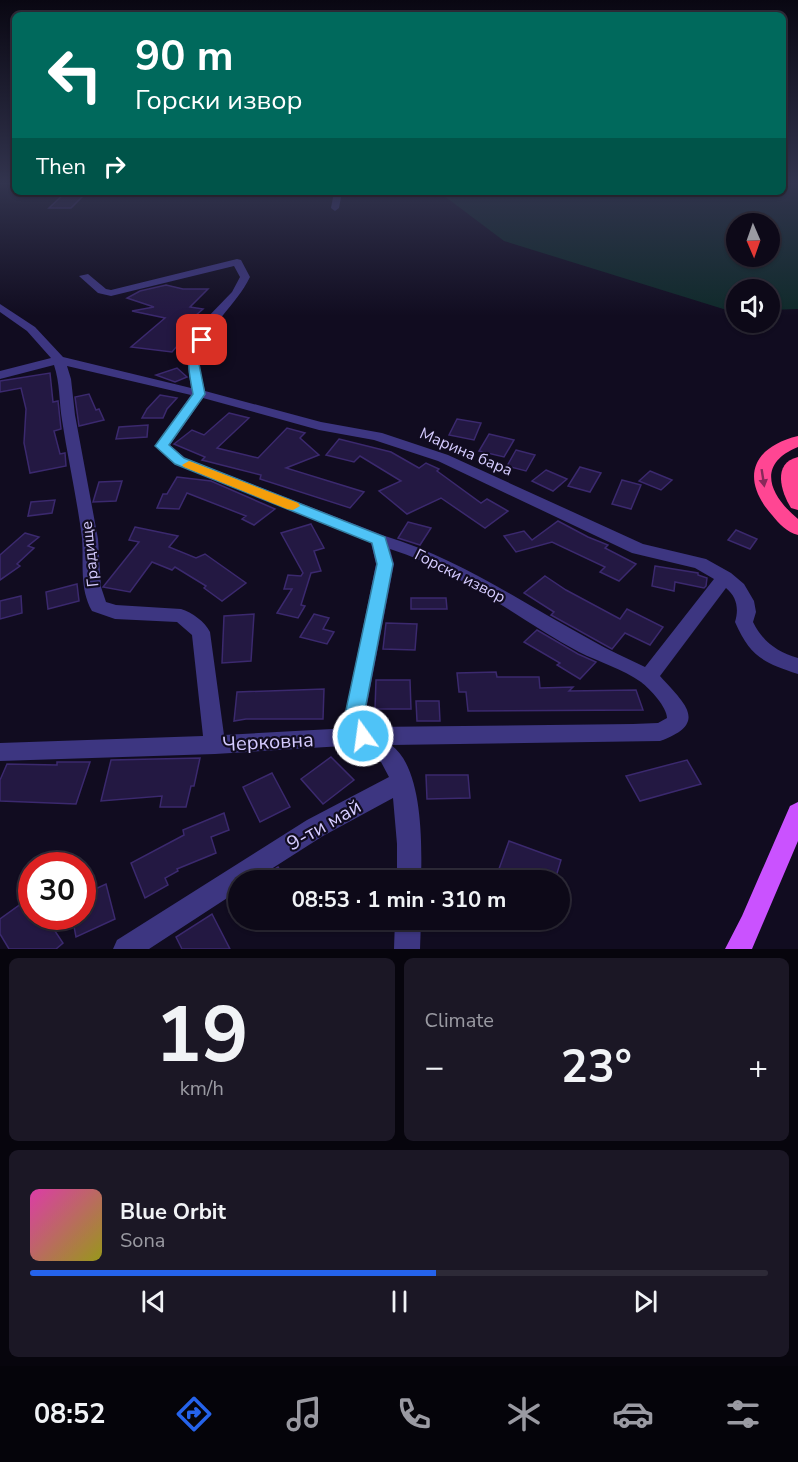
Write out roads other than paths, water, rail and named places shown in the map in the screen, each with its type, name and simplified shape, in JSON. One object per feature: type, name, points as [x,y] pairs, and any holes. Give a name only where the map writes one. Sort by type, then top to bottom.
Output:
[{"type":"highway","points":[[798,441],[773,451],[762,465],[761,474],[771,500],[798,529]]},
{"type":"highway","points":[[798,462],[788,483],[791,494],[798,504]]},
{"type":"main road","points":[[738,949],[752,925],[798,813]]},
{"type":"street","points":[[84,276],[102,291],[111,293],[237,262],[245,276],[237,293],[210,321],[193,359],[199,394]]},
{"type":"street","name":"Градище","points":[[0,307],[31,329],[59,360],[65,379],[68,415],[90,539],[92,587],[98,606],[115,612],[181,616],[201,632],[215,745]]},
{"type":"street","points":[[0,375],[59,360]]},
{"type":"street","name":"Марина бара","points":[[59,360],[319,426],[376,436],[443,458],[638,549],[700,562],[738,588],[745,601],[747,612],[744,622],[759,649],[777,659],[798,666]]},
{"type":"street","name":"Горски извор","points":[[199,394],[162,446],[180,461],[379,540],[412,550],[476,581],[585,646],[648,677],[677,709],[678,723]]},
{"type":"street","points":[[379,540],[385,564],[356,710],[363,736],[389,755],[403,782],[409,870]]},
{"type":"street","points":[[648,677],[725,577]]},
{"type":"street","name":"Черковна","points":[[0,752],[215,745],[363,736],[660,732],[678,723]]},
{"type":"street","name":"9-ти май","points":[[126,949],[315,828],[403,782]]},
{"type":"street","points":[[407,949],[408,930]]}]
